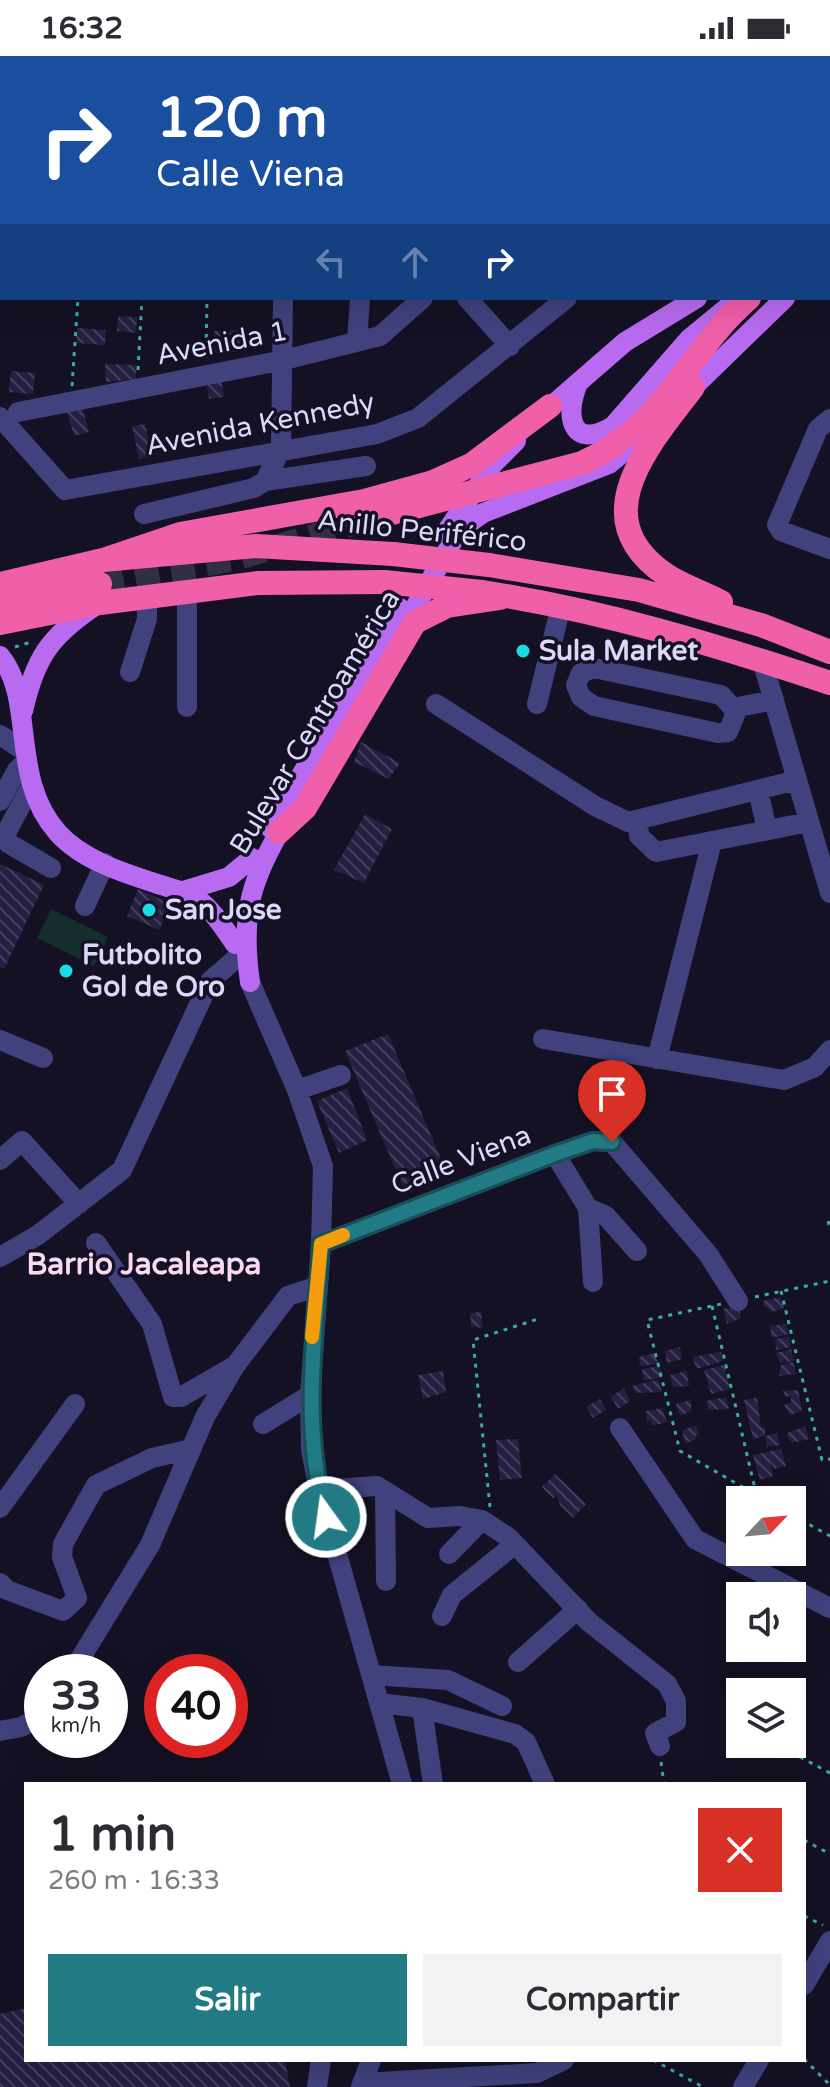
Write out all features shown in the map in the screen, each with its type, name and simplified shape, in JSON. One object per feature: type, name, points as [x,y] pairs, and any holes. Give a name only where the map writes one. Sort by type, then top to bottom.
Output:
[{"type":"highway","points":[[366,520],[582,463],[615,448],[646,420],[747,300]]},
{"type":"highway","points":[[693,387],[633,473],[625,497],[626,519],[647,559],[667,576],[761,625]]},
{"type":"highway","points":[[0,603],[101,582],[180,534],[364,501],[433,482],[471,465],[550,406]]},
{"type":"highway","name":"Anillo Periférico","points":[[0,623],[101,582],[256,546],[393,554],[489,565],[639,590],[761,625],[830,652]]},
{"type":"highway","name":"Anillo Periférico","points":[[0,584],[101,582],[147,596],[258,583],[384,582],[482,592],[561,606],[762,660],[830,683]]},
{"type":"highway","points":[[279,832],[305,808],[415,622],[447,606],[513,597]]},
{"type":"main road","points":[[578,383],[569,414],[574,427],[588,435],[598,434],[613,426],[700,328],[740,300]]},
{"type":"main road","name":"Bulevar Centroamérica","points":[[250,982],[244,943],[248,899],[279,832],[459,530],[483,513],[609,464],[642,439],[783,300]]},
{"type":"main road","name":"Bulevar Centroamérica","points":[[250,982],[237,950],[235,917],[252,858],[449,526],[493,464],[550,406],[673,305]]},
{"type":"main road","points":[[20,722],[33,671],[46,648],[101,582]]},
{"type":"main road","points":[[0,656],[14,681],[24,756],[32,785],[39,805],[57,833],[75,848],[105,863],[183,891],[209,909],[237,950]]},
{"type":"main road","points":[[183,891],[229,877],[252,858]]},
{"type":"street","points":[[265,481],[281,449],[283,300]]},
{"type":"street","points":[[357,342],[360,300]]},
{"type":"street","name":"Avenida 1","points":[[9,414],[284,360],[380,336],[421,300]]},
{"type":"street","points":[[469,300],[510,346]]},
{"type":"street","name":"Avenida Kennedy","points":[[9,414],[65,490],[377,434],[418,418],[565,300]]},
{"type":"street","points":[[830,419],[818,429],[777,525],[781,531],[830,549]]},
{"type":"street","points":[[144,514],[254,488],[265,481],[366,466]]},
{"type":"street","points":[[187,591],[187,707]]},
{"type":"street","points":[[130,672],[147,619],[147,596]]},
{"type":"street","points":[[537,704],[561,606]]},
{"type":"street","points":[[762,660],[830,893]]},
{"type":"street","points":[[543,675],[578,678],[587,669],[594,668],[721,695],[733,708],[733,724],[728,732],[718,733],[594,706],[581,697],[578,678]]},
{"type":"street","points":[[733,708],[774,700]]},
{"type":"street","points":[[436,704],[601,810],[628,822],[638,822],[797,780]]},
{"type":"street","points":[[0,735],[24,756],[0,801]]},
{"type":"street","points":[[32,785],[6,833],[8,843],[51,868]]},
{"type":"street","points":[[758,790],[767,830]]},
{"type":"street","points":[[638,822],[639,836],[656,852],[809,822]]},
{"type":"street","points":[[657,1059],[712,841]]},
{"type":"street","points":[[85,906],[105,863]]},
{"type":"street","points":[[0,1257],[38,1235],[122,1170],[210,981],[237,950]]},
{"type":"street","points":[[250,982],[297,1090],[323,1166],[321,1244],[310,1395],[311,1450],[319,1490],[401,1782]]},
{"type":"street","points":[[543,1039],[784,1080],[815,1067],[830,1050]]},
{"type":"street","points":[[0,1040],[43,1058]]},
{"type":"street","points":[[297,1090],[341,1075]]},
{"type":"street","points":[[0,1160],[22,1141],[79,1204]]},
{"type":"street","name":"Calle Viena","points":[[321,1244],[555,1154],[593,1141],[612,1142],[708,1254],[738,1301]]},
{"type":"street","points":[[555,1154],[588,1208],[593,1282]]},
{"type":"street","points":[[588,1208],[606,1216],[637,1251]]},
{"type":"street","points":[[96,1243],[152,1324],[173,1397],[181,1397],[235,1366]]},
{"type":"street","points":[[83,1654],[150,1545],[191,1449],[235,1366],[288,1296],[318,1286]]},
{"type":"street","points":[[263,1424],[310,1395]]},
{"type":"street","points":[[0,1508],[75,1404]]},
{"type":"street","points":[[620,1428],[695,1539],[830,1608]]},
{"type":"street","points":[[0,1583],[7,1590],[63,1611],[74,1605],[77,1598],[62,1557],[63,1544],[96,1485],[152,1458],[191,1449]]},
{"type":"street","points":[[319,1490],[368,1486],[385,1491],[428,1518],[460,1516],[487,1524],[515,1544],[578,1609],[667,1684],[676,1701],[676,1722],[655,1733],[660,1746]]},
{"type":"street","points":[[385,1491],[386,1581]]},
{"type":"street","points":[[449,1554],[487,1524]]},
{"type":"street","points":[[442,1616],[452,1595],[515,1544]]},
{"type":"street","points":[[518,1662],[578,1609]]},
{"type":"street","points":[[371,1675],[448,1680],[502,1706]]},
{"type":"street","points":[[379,1703],[422,1708],[515,1734],[526,1742],[544,1782]]},
{"type":"street","points":[[422,1708],[433,1782]]},
{"type":"street","points":[[0,1731],[24,1726]]},
{"type":"street","points":[[806,1982],[830,1941]]},
{"type":"street","points":[[317,2087],[321,2062]]},
{"type":"street","points":[[370,2062],[362,2085],[537,2073],[560,2062]]},
{"type":"street","points":[[743,2087],[758,2062]]},
{"type":"path","points":[[71,402],[78,300]]},
{"type":"path","points":[[137,389],[142,300]]},
{"type":"path","points":[[206,375],[207,300]]},
{"type":"path","points":[[828,1221],[830,1229]]},
{"type":"path","points":[[781,1291],[822,1460],[830,1459]]},
{"type":"path","points":[[712,1306],[754,1486]]},
{"type":"path","points":[[487,1524],[473,1340],[541,1318]]},
{"type":"path","points":[[647,1320],[680,1451],[740,1486]]},
{"type":"path","points":[[806,1523],[830,1536]]},
{"type":"path","points":[[660,1746],[664,1782]]},
{"type":"path","points":[[802,1758],[830,1773]]},
{"type":"path","points":[[806,1841],[830,1854]]},
{"type":"path","points":[[806,1917],[830,1929]]},
{"type":"path","points":[[806,2061],[830,2085]]},
{"type":"path","points":[[657,2062],[703,2087]]},
{"type":"green space","points":[[51,909],[108,937],[94,966],[37,938]]},
{"type":"building","points":[[118,316],[137,317],[136,333],[117,331]]},
{"type":"building","points":[[77,328],[106,330],[105,345],[76,343]]},
{"type":"building","points":[[240,330],[240,352],[215,352],[214,331]]},
{"type":"building","points":[[105,364],[136,365],[136,379],[106,382]]},
{"type":"building","points":[[11,371],[35,373],[33,394],[9,392]]},
{"type":"building","points":[[221,376],[224,397],[209,399],[206,378]]},
{"type":"building","points":[[82,407],[89,432],[74,436],[67,411]]},
{"type":"building","points":[[145,424],[152,457],[139,459],[132,426]]},
{"type":"building","points":[[361,742],[400,763],[389,779],[354,762]]},
{"type":"building","points":[[365,814],[392,829],[364,883],[334,870]]},
{"type":"building","points":[[0,864],[44,885],[4,969],[0,967]]},
{"type":"building","name":"San Jose","points":[[138,889],[171,904],[159,930],[127,916]]},
{"type":"building","points":[[388,1034],[447,1173],[406,1194],[345,1051]]},
{"type":"building","points":[[347,1088],[367,1140],[339,1153],[317,1101]]},
{"type":"building","points":[[780,1297],[784,1308],[772,1312],[763,1305],[763,1301]]},
{"type":"building","points":[[739,1306],[741,1318],[727,1324],[723,1309]]},
{"type":"building","points":[[481,1312],[483,1328],[471,1326],[470,1313]]},
{"type":"building","points":[[786,1324],[789,1334],[772,1338],[770,1326]]},
{"type":"building","points":[[789,1337],[791,1347],[776,1350],[775,1339]]},
{"type":"building","points":[[680,1347],[682,1359],[667,1363],[665,1351]]},
{"type":"building","points":[[791,1349],[794,1361],[780,1363],[776,1353]]},
{"type":"building","points":[[721,1352],[723,1361],[696,1369],[693,1357]]},
{"type":"building","points":[[655,1353],[658,1364],[640,1366],[639,1357]]},
{"type":"building","points":[[793,1362],[796,1374],[779,1376],[781,1365]]},
{"type":"building","points":[[724,1365],[730,1389],[711,1394],[704,1370]]},
{"type":"building","points":[[660,1366],[662,1377],[644,1381],[642,1369]]},
{"type":"building","points":[[443,1371],[446,1392],[423,1399],[418,1375]]},
{"type":"building","points":[[687,1371],[689,1386],[673,1387],[670,1375]]},
{"type":"building","points":[[658,1380],[662,1392],[635,1393],[632,1386]]},
{"type":"building","points":[[624,1388],[630,1401],[618,1409],[611,1397]]},
{"type":"building","points":[[798,1390],[802,1411],[790,1415],[784,1405],[791,1402],[791,1396],[785,1397],[783,1391]]},
{"type":"building","points":[[726,1397],[729,1409],[708,1410],[706,1401]]},
{"type":"building","points":[[757,1398],[765,1436],[753,1439],[744,1400]]},
{"type":"building","points":[[600,1399],[606,1410],[593,1418],[586,1407]]},
{"type":"building","points":[[691,1400],[691,1412],[680,1415],[676,1404]]},
{"type":"building","points":[[662,1408],[667,1422],[652,1426],[650,1420],[647,1422],[645,1411]]},
{"type":"building","points":[[696,1426],[699,1434],[695,1436],[696,1440],[685,1443],[682,1430]]},
{"type":"building","points":[[805,1426],[809,1439],[791,1443],[787,1433]]},
{"type":"building","points":[[777,1433],[780,1445],[767,1447],[765,1436]]},
{"type":"building","points":[[518,1439],[522,1478],[500,1480],[496,1440]]},
{"type":"building","points":[[781,1449],[786,1466],[774,1469],[771,1462],[773,1476],[760,1480],[753,1455]]},
{"type":"building","points":[[555,1474],[586,1504],[573,1518],[560,1505],[557,1495],[553,1498],[542,1487]]},
{"type":"building","points":[[24,2008],[24,2062],[285,2062],[290,2087],[0,2087],[0,2014]]},
{"type":"tunnel","points":[[100,584],[235,559],[366,520]]},
{"type":"slow traffic","points":[[312,1337],[321,1244],[343,1235]]},
{"type":"place","name":"Sula Market","points":[[523,651]]},
{"type":"place","name":"San Jose","points":[[149,910]]},
{"type":"place","name":"Futbolito Gol de Oro","points":[[66,971]]},
{"type":"district","name":"Barrio Jacaleapa","points":[[144,1264]]},
{"type":"route","points":[[326,1517],[311,1450],[312,1342],[321,1244],[555,1154],[593,1141],[612,1142]]}]
